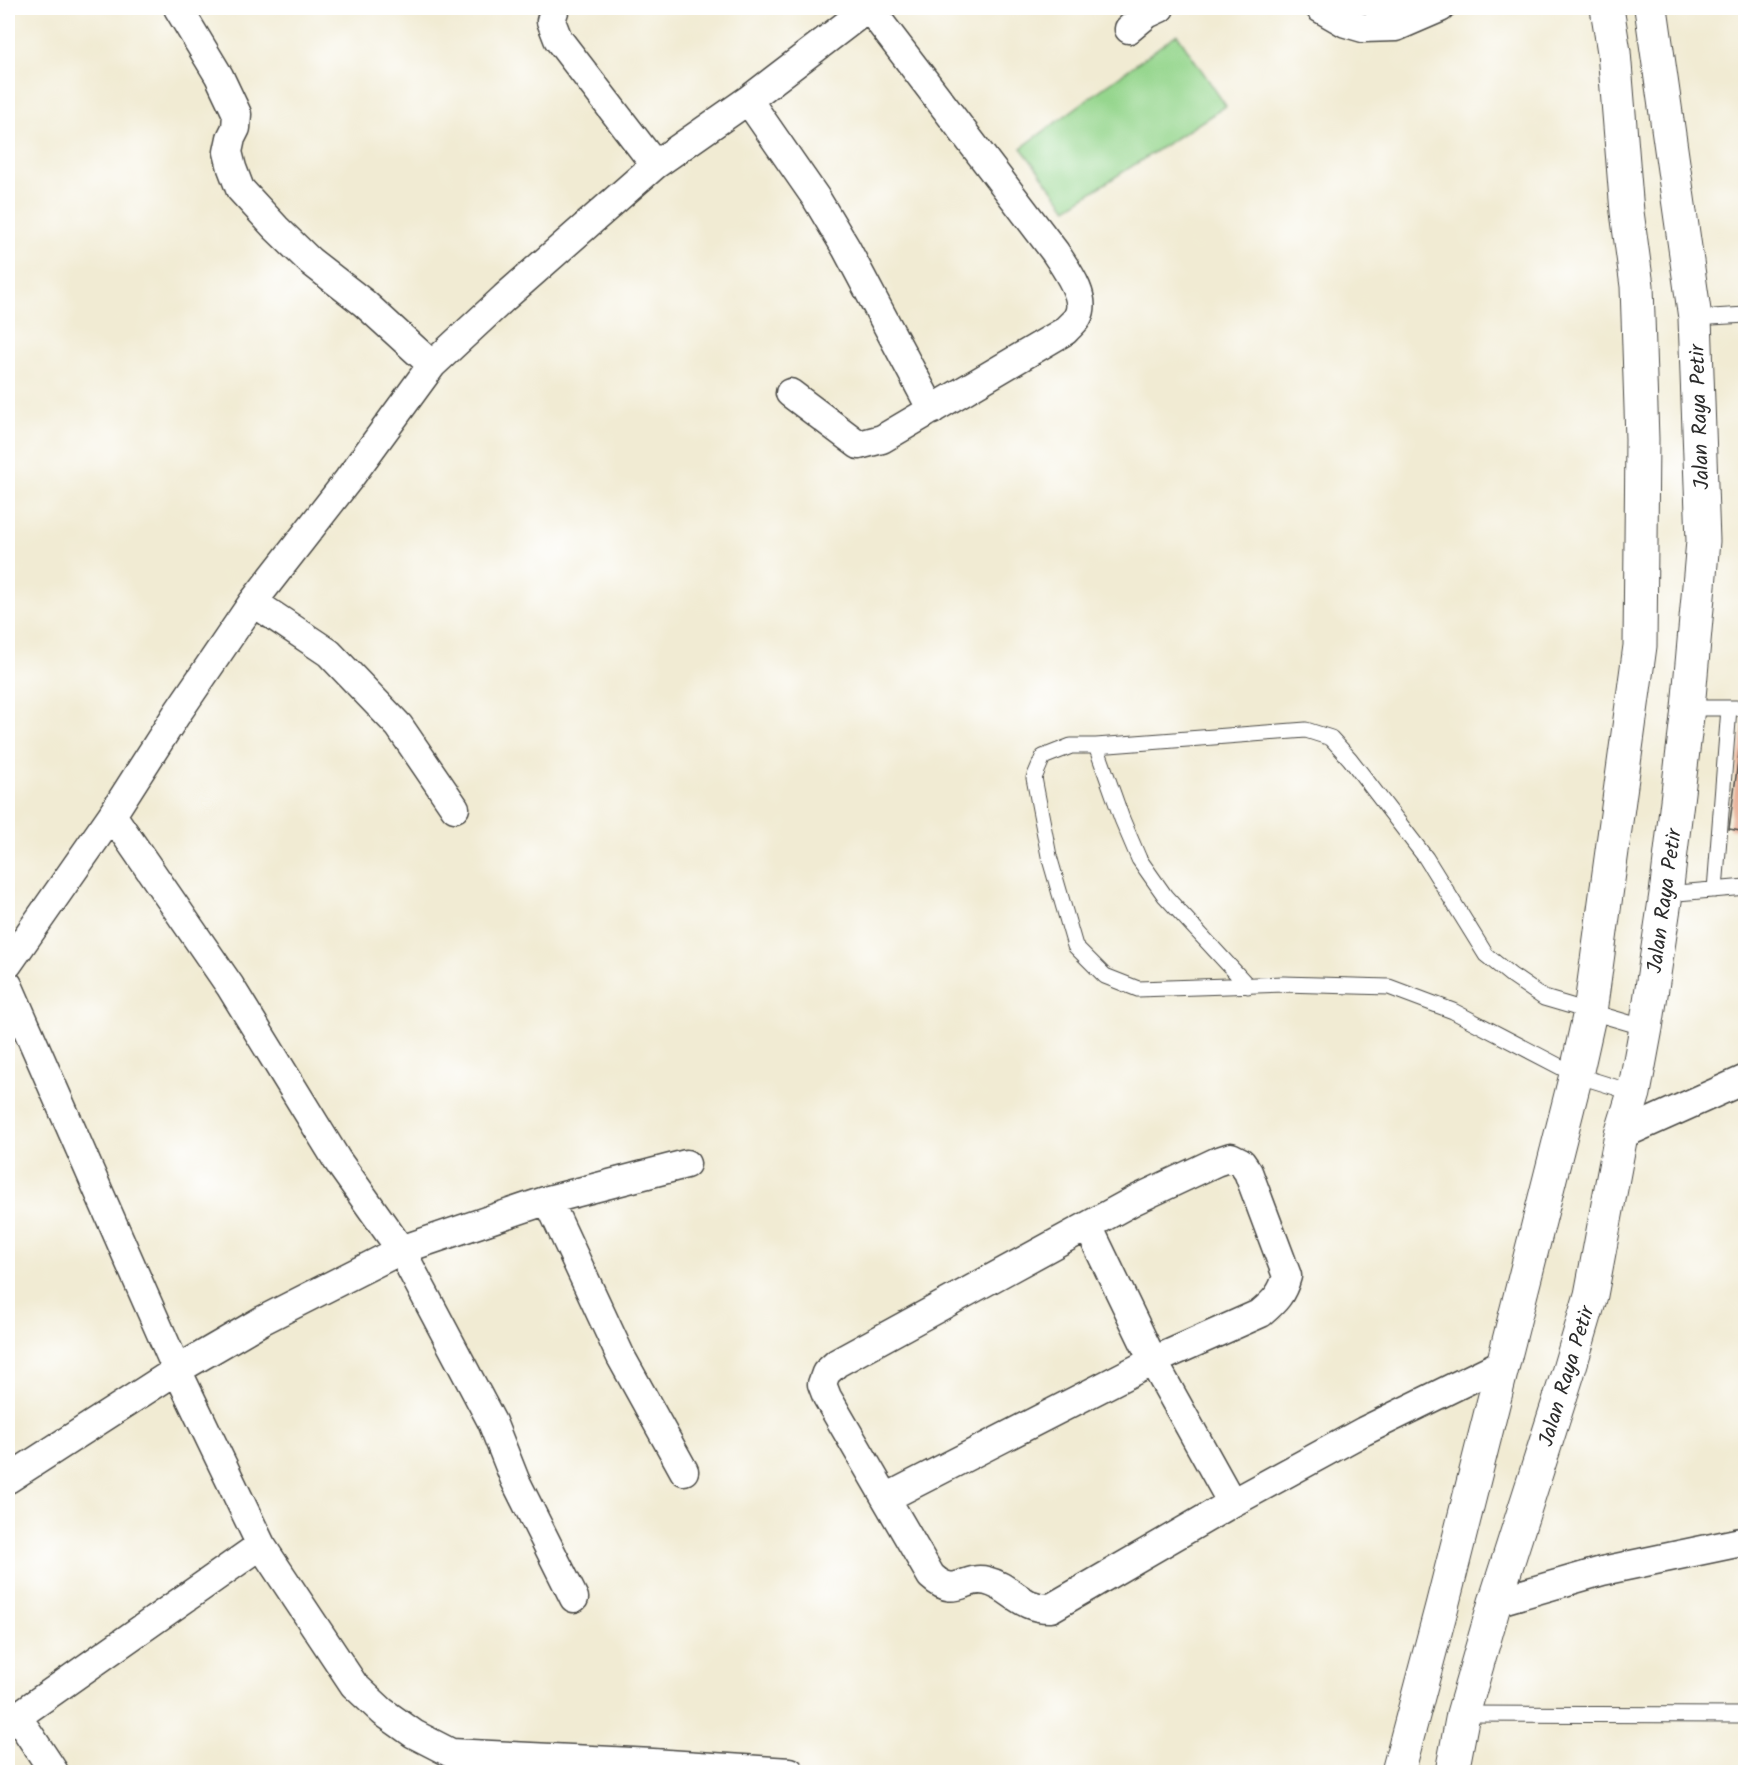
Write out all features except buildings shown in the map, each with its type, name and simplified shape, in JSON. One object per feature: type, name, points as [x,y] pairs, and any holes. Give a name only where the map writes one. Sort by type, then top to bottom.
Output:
[{"type":"main road","points":[[1398,1773],[1576,1075],[1590,1012],[1640,646],[1642,439],[1637,286],[1627,212],[1614,52],[1607,8]]},
{"type":"main road","name":"Jalan Raya Petir","points":[[1452,1773],[1463,1714],[1495,1602],[1591,1295],[1621,1135],[1634,1093],[1646,1028],[1666,894],[1688,708],[1703,541],[1695,318],[1651,8]]},
{"type":"street","points":[[178,8],[219,76],[237,114],[236,128],[228,152],[231,168],[240,189],[310,261],[364,303],[432,364]]},
{"type":"street","points":[[555,8],[551,21],[558,39],[655,165]]},
{"type":"street","points":[[8,964],[112,815],[176,715],[253,602],[348,480],[432,364],[655,165],[748,100],[869,8],[1055,252],[1075,285],[1081,304],[1078,317],[1065,330],[882,439],[859,444],[790,393]]},
{"type":"street","points":[[1129,29],[1147,14],[1160,8]]},
{"type":"street","points":[[1320,8],[1346,23],[1363,28],[1396,27],[1440,8]]},
{"type":"street","points":[[748,100],[816,198],[840,238],[932,410]]},
{"type":"street","points":[[253,602],[329,653],[399,726],[454,808]]},
{"type":"street","points":[[112,815],[230,986],[337,1160],[401,1250],[492,1422],[515,1480],[574,1598]]},
{"type":"street","points":[[8,985],[83,1161],[177,1370],[261,1545],[354,1685],[383,1712],[414,1734],[446,1763],[790,1773]]},
{"type":"street","points":[[1621,1135],[1746,1079]]},
{"type":"street","points":[[886,1498],[1154,1361],[1261,1313],[1274,1301],[1283,1290],[1287,1276],[1248,1172],[1241,1162],[1231,1158],[1216,1162],[1136,1200],[837,1363],[826,1373],[822,1384],[827,1397],[931,1576],[938,1582],[946,1587],[958,1587],[976,1580],[987,1581],[1000,1586],[1020,1601],[1041,1608],[1051,1608],[1232,1503],[1364,1431],[1503,1363]]},
{"type":"street","points":[[8,1479],[177,1370],[262,1320],[401,1250],[548,1200],[686,1164]]},
{"type":"street","points":[[548,1200],[621,1357],[684,1471]]},
{"type":"street","points":[[1088,1226],[1154,1361],[1232,1503]]},
{"type":"street","points":[[1495,1602],[1602,1571],[1746,1541]]},
{"type":"street","points":[[54,1773],[12,1720],[261,1545]]},
{"type":"lane","points":[[1695,318],[1746,315]]},
{"type":"lane","points":[[1688,708],[1746,708]]},
{"type":"lane","points":[[1714,890],[1729,708]]},
{"type":"lane","points":[[1634,1093],[1576,1075],[1453,1011],[1389,987],[1283,984],[1138,989],[1105,976],[1076,946],[1049,856],[1034,778],[1043,757],[1071,746],[1306,730],[1331,738],[1350,759],[1426,858],[1486,955],[1544,998],[1646,1028]]},
{"type":"lane","points":[[1096,746],[1122,819],[1140,859],[1166,896],[1248,986]]},
{"type":"lane","points":[[1666,894],[1746,887]]},
{"type":"lane","points":[[1463,1714],[1746,1715]]},
{"type":"green space","points":[[1177,34],[1226,106],[1067,208],[1021,148]]}]
